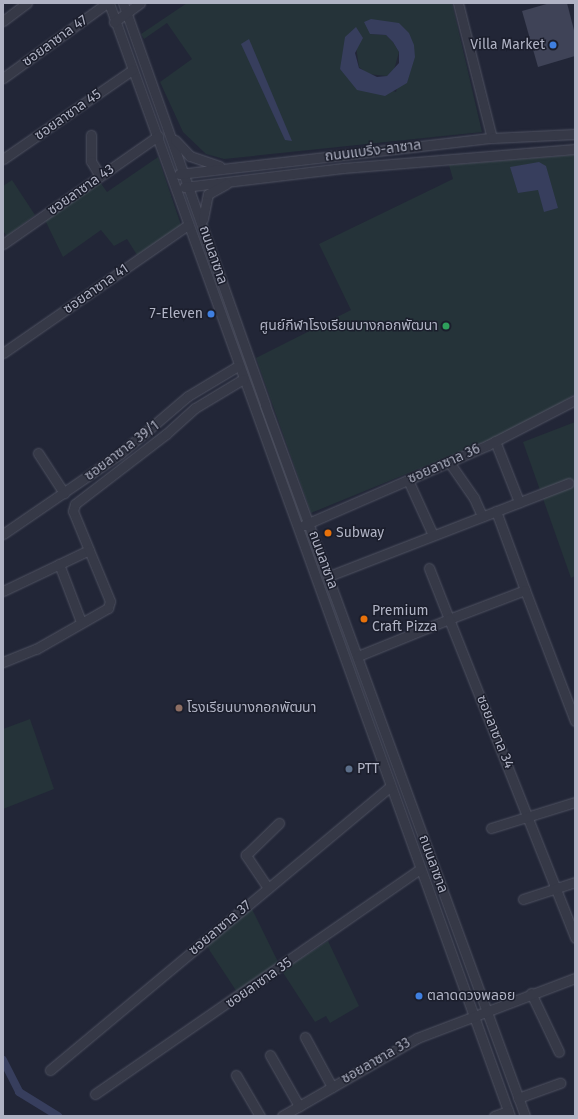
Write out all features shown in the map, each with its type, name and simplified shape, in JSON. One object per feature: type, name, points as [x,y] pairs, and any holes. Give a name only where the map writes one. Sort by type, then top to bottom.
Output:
[{"type":"street","points":[[3,21],[27,3]]},
{"type":"street","name":"ถนนลาซาล","points":[[108,3],[158,136],[238,366],[509,1113]]},
{"type":"street","name":"ซอยลาซาล 47","points":[[3,78],[108,3]]},
{"type":"street","name":"ถนนลาซาล","points":[[123,3],[189,186],[265,405],[310,523],[525,1116]]},
{"type":"street","points":[[114,22],[140,3]]},
{"type":"street","points":[[458,3],[492,138]]},
{"type":"street","points":[[129,60],[142,54]]},
{"type":"street","name":"ซอยลาซาล 45","points":[[3,160],[132,70]]},
{"type":"street","points":[[167,125],[190,156],[210,164],[237,167]]},
{"type":"street","name":"ถนนแบริ่ง-ลาซาล","points":[[171,175],[492,138],[575,134]]},
{"type":"street","points":[[91,135],[91,161],[100,176]]},
{"type":"street","name":"ซอยลาซาล 43","points":[[3,244],[158,136]]},
{"type":"street","points":[[505,137],[506,153]]},
{"type":"street","name":"ถนนแบริ่ง-ลาซาล","points":[[176,188],[245,179],[506,153],[575,149]]},
{"type":"street","points":[[206,236],[202,211],[208,194],[245,179]]},
{"type":"street","name":"ซอยลาซาล 41","points":[[3,353],[188,225]]},
{"type":"street","name":"ซอยลาซาล 39/1","points":[[3,534],[120,454],[188,396],[238,366]]},
{"type":"street","points":[[3,662],[36,649],[110,605],[74,511],[75,504],[166,434],[195,408],[243,379]]},
{"type":"street","name":"ซอยลาซาล 36","points":[[297,528],[496,441],[575,400]]},
{"type":"street","points":[[254,409],[265,405]]},
{"type":"street","points":[[496,441],[520,502]]},
{"type":"street","points":[[38,453],[64,493]]},
{"type":"street","points":[[449,462],[474,498],[482,516]]},
{"type":"street","points":[[408,480],[433,535]]},
{"type":"street","points":[[329,576],[569,483]]},
{"type":"street","points":[[496,511],[575,721]]},
{"type":"street","points":[[3,591],[89,550]]},
{"type":"street","points":[[59,564],[81,622]]},
{"type":"street","name":"ซอยลาซาล 34","points":[[429,568],[558,888],[575,938]]},
{"type":"street","points":[[358,656],[525,590]]},
{"type":"street","name":"ซอยลาซาล 37","points":[[50,1070],[390,787]]},
{"type":"street","points":[[491,828],[575,802]]},
{"type":"street","points":[[268,888],[246,855],[279,823]]},
{"type":"street","name":"ซอยลาซาล 35","points":[[95,1094],[420,870]]},
{"type":"street","points":[[523,898],[575,882]]},
{"type":"street","name":"ซอยลาซาล 33","points":[[282,1116],[404,1044],[473,1014],[575,978]]},
{"type":"street","points":[[531,993],[559,1052]]},
{"type":"street","points":[[305,1037],[332,1087]]},
{"type":"street","points":[[270,1055],[299,1106]]},
{"type":"street","points":[[236,1075],[260,1116]]},
{"type":"street","points":[[518,1098],[560,1083]]},
{"type":"street","points":[[494,1116],[509,1113]]},
{"type":"shaded area","points":[[187,3],[452,3],[482,132],[224,159],[206,154],[183,132],[160,82],[192,59],[167,23],[144,39],[141,34]],"holes":[[[370,34],[409,34],[396,92],[340,69],[356,47],[359,67],[368,74],[387,76],[394,70],[399,52],[393,42],[386,35]]]},
{"type":"shaded area","name":"ศูนย์กีฬาโรงเรียนบางกอกพัฒนา","points":[[575,155],[575,394],[542,415],[494,438],[311,513],[256,358],[351,310],[319,244],[453,179],[449,165]]},
{"type":"shaded area","points":[[158,157],[181,225],[137,255],[127,239],[114,246],[101,230],[63,257],[45,220],[100,182],[107,192]]},
{"type":"shaded area","points":[[12,180],[35,215],[7,236],[3,231],[3,186]]},
{"type":"shaded area","points":[[575,422],[575,576],[571,578],[523,442]]},
{"type":"shaded area","points":[[30,719],[54,789],[3,809],[3,729]]},
{"type":"shaded area","points":[[251,907],[279,964],[237,992],[206,945]]},
{"type":"shaded area","points":[[328,941],[359,1006],[330,1023],[326,1016],[315,1022],[282,971]]},
{"type":"water","points":[[371,19],[399,23],[409,33],[414,45],[415,57],[407,83],[385,96],[357,90],[340,69],[345,37],[356,27],[363,38],[355,53],[359,68],[377,77],[387,76],[399,63],[399,52],[393,42],[386,35],[370,34],[364,22]]},
{"type":"water","points":[[249,39],[292,141],[285,140],[241,44]]},
{"type":"water","points":[[539,162],[546,166],[558,208],[544,212],[538,190],[518,193],[510,167]]},
{"type":"building","name":"Villa Market","points":[[550,3],[567,3],[575,34],[575,56],[538,67],[522,11]]},
{"type":"waterway","points":[[3,1060],[19,1092],[58,1116]]},
{"type":"place","name":"Villa Market","points":[[553,45]]},
{"type":"place","name":"7-Eleven","points":[[211,314]]},
{"type":"place","name":"ศูนย์กีฬาโรงเรียนบางกอกพัฒนา","points":[[446,326]]},
{"type":"place","name":"Subway","points":[[328,533]]},
{"type":"place","name":"Premium Craft Pizza","points":[[364,619]]},
{"type":"place","name":"โรงเรียนบางกอกพัฒนา","points":[[179,708]]},
{"type":"place","name":"PTT","points":[[349,769]]},
{"type":"place","name":"ตลาดดวงพลอย","points":[[419,996]]}]
